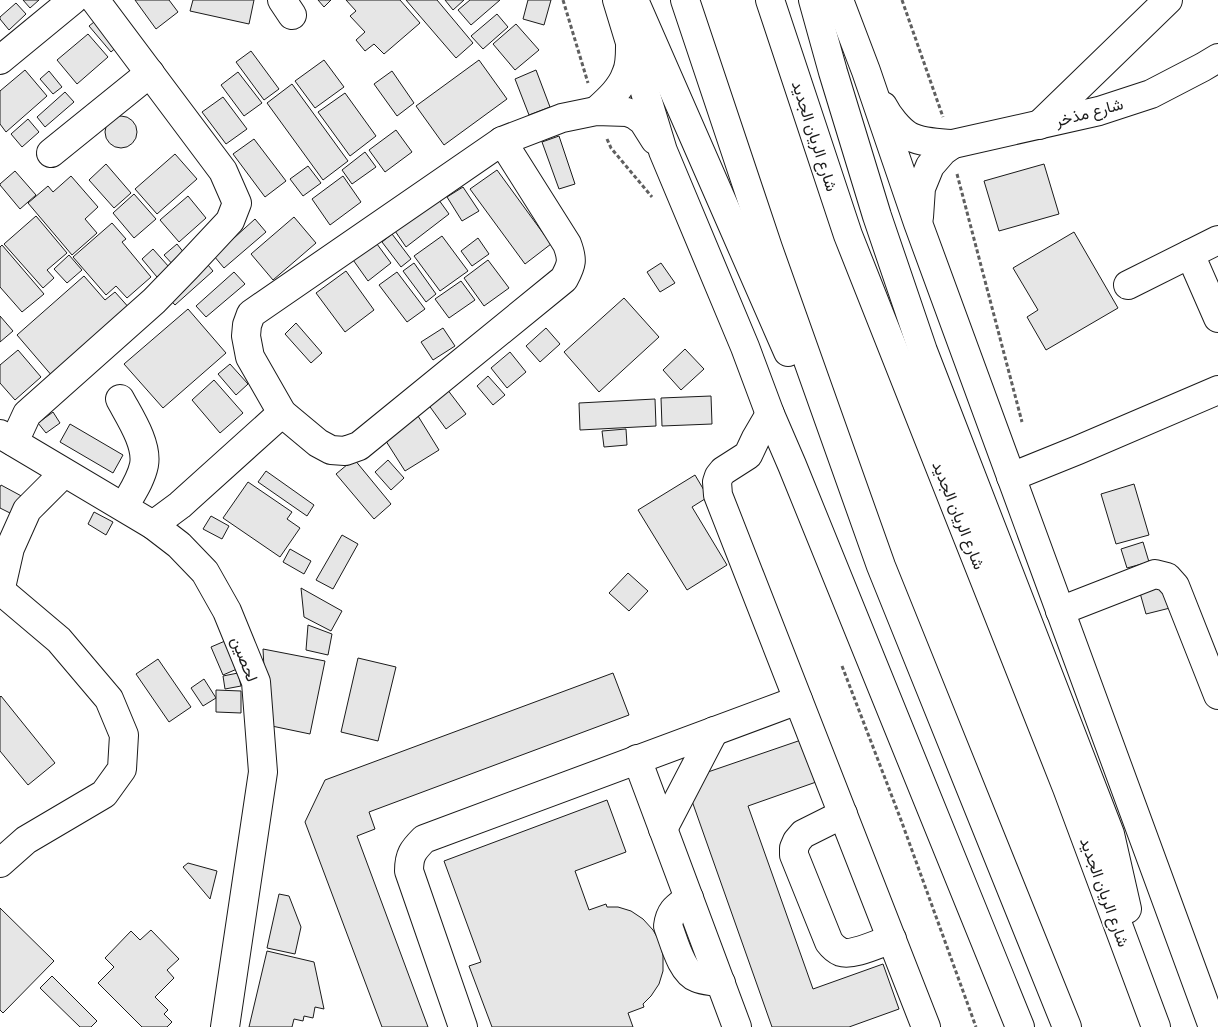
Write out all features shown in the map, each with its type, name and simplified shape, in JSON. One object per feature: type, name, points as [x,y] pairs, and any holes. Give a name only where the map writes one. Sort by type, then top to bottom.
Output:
[{"type":"main road","points":[[0,60],[73,0]]},
{"type":"main road","points":[[4,438],[26,414],[154,301],[230,221],[237,203],[223,171],[95,0]]},
{"type":"main road","points":[[617,0],[663,151],[1020,1027]]},
{"type":"main road","points":[[634,0],[882,566],[1067,1027]]},
{"type":"main road","points":[[685,0],[772,258],[882,566]]},
{"type":"main road","name":"شارع الريان الجديد","points":[[770,0],[848,235],[1067,788],[1154,1022]]},
{"type":"main road","points":[[813,0],[877,216],[923,351],[1110,834],[1154,1022]]},
{"type":"main road","points":[[839,0],[1010,477],[1213,1027]]},
{"type":"main road","points":[[1039,126],[1168,0]]},
{"type":"main road","points":[[596,111],[618,88],[626,75],[630,62],[630,43]]},
{"type":"main road","name":"شارع مذخر","points":[[866,71],[886,113],[910,136],[929,142],[953,144],[1099,112],[1151,94],[1218,58]]},
{"type":"main road","points":[[51,153],[150,73]]},
{"type":"main road","points":[[502,141],[567,244],[571,256],[570,268],[564,279],[359,446],[345,451],[331,450],[318,444],[282,413],[250,357],[246,336],[251,314],[502,141],[562,118],[596,111],[627,112],[643,121],[663,151]]},
{"type":"main road","points":[[918,224],[921,188],[930,166],[943,151],[953,144]]},
{"type":"main road","points":[[1128,284],[1218,240]]},
{"type":"main road","points":[[1190,254],[1218,318]]},
{"type":"main road","points":[[1010,477],[1218,390]]},
{"type":"main road","points":[[120,398],[140,438],[144,451],[144,464],[136,486],[124,508]]},
{"type":"main road","points":[[153,525],[180,505],[282,413]]},
{"type":"main road","points":[[770,414],[748,455],[723,471],[717,482],[718,495],[926,1027]]},
{"type":"main road","name":"لحصين","points":[[4,438],[153,525],[178,545],[205,572],[226,611],[256,682],[263,772],[226,1027]]},
{"type":"main road","points":[[748,455],[792,465]]},
{"type":"main road","points":[[0,863],[26,840],[104,794],[122,769],[124,735],[109,699],[59,640],[0,592],[10,548],[27,510],[64,473]]},
{"type":"main road","points":[[1060,611],[1155,574],[1168,577],[1175,586],[1215,678]]},
{"type":"main road","points":[[463,1027],[409,871],[409,860],[413,850],[424,839],[798,700]]},
{"type":"main road","points":[[663,829],[714,731]]},
{"type":"main road","points":[[637,760],[689,898],[672,911],[668,926],[684,967],[697,978],[720,983],[737,1027]]},
{"type":"main road","points":[[843,814],[803,834],[794,848],[794,854],[829,942],[835,948],[840,952],[855,952],[892,938]]},
{"type":"path","points":[[563,0],[596,111],[611,148],[654,200]]},
{"type":"path","points":[[839,658],[901,820],[976,1027]]},
{"type":"building","points":[[23,0],[39,0],[30,8]]},
{"type":"building","points":[[135,0],[169,0],[178,12],[156,29]]},
{"type":"building","points":[[193,0],[254,0],[249,24],[190,11]]},
{"type":"building","points":[[318,0],[331,0],[324,7]]},
{"type":"building","points":[[346,0],[400,0],[420,23],[384,54],[374,44],[365,51],[356,40],[365,32],[350,16],[356,11]]},
{"type":"building","points":[[406,0],[437,0],[473,43],[456,58]]},
{"type":"building","points":[[445,0],[464,0],[453,10]]},
{"type":"building","points":[[470,0],[500,0],[471,25],[458,10]]},
{"type":"building","points":[[528,0],[551,0],[544,25],[523,19]]},
{"type":"building","points":[[16,3],[26,14],[9,30],[0,17]]},
{"type":"building","points":[[497,14],[508,27],[483,49],[471,36]]},
{"type":"building","points":[[99,18],[121,43],[111,52],[89,26]]},
{"type":"building","points":[[516,24],[539,50],[515,70],[493,44]]},
{"type":"building","points":[[88,34],[108,57],[77,84],[57,60]]},
{"type":"building","points":[[251,51],[279,89],[264,100],[236,62]]},
{"type":"building","points":[[324,60],[344,87],[315,108],[295,81]]},
{"type":"building","points":[[479,60],[507,99],[444,145],[416,106]]},
{"type":"building","points":[[25,70],[47,96],[6,132],[0,124],[0,91]]},
{"type":"building","points":[[536,70],[550,107],[529,115],[515,79]]},
{"type":"building","points":[[49,71],[62,87],[53,94],[40,79]]},
{"type":"building","points":[[392,71],[414,103],[397,116],[374,84]]},
{"type":"building","points":[[238,72],[262,103],[244,116],[221,85]]},
{"type":"building","points":[[292,84],[348,161],[323,180],[267,103]]},
{"type":"building","points":[[65,92],[74,102],[45,127],[37,117]]},
{"type":"building","points":[[345,93],[376,136],[350,156],[318,112]]},
{"type":"building","points":[[223,97],[247,129],[226,144],[202,112]]},
{"type":"building","points":[[121,116],[127,117],[132,121],[136,126],[136,138],[132,143],[127,147],[121,148],[115,147],[110,143],[106,138],[105,132],[106,126],[110,121],[115,117]]},
{"type":"building","points":[[28,119],[39,132],[22,147],[11,134]]},
{"type":"building","points":[[396,130],[412,152],[385,172],[369,150]]},
{"type":"building","points":[[559,136],[575,184],[559,189],[542,142]]},
{"type":"building","points":[[254,139],[286,181],[265,197],[233,154]]},
{"type":"building","points":[[365,152],[376,167],[352,184],[342,170]]},
{"type":"building","points":[[175,154],[197,179],[157,214],[135,189]]},
{"type":"building","points":[[106,164],[131,193],[114,208],[89,180]]},
{"type":"building","points":[[1044,164],[1059,214],[999,231],[984,181]]},
{"type":"building","points":[[308,166],[321,183],[303,196],[290,179]]},
{"type":"building","points":[[497,170],[551,244],[525,264],[470,189]]},
{"type":"building","points":[[15,171],[36,195],[20,209],[0,185]]},
{"type":"building","points":[[71,176],[98,207],[85,219],[97,233],[72,255],[28,203],[48,186],[53,192]]},
{"type":"building","points":[[343,176],[361,202],[330,225],[312,199]]},
{"type":"building","points":[[463,187],[479,211],[462,221],[447,197]]},
{"type":"building","points":[[134,194],[156,219],[134,238],[113,213]]},
{"type":"building","points":[[188,196],[206,218],[179,242],[160,220]]},
{"type":"building","points":[[436,196],[449,214],[406,247],[393,228]]},
{"type":"building","points":[[36,216],[67,253],[47,270],[54,278],[43,288],[4,244]]},
{"type":"building","points":[[294,217],[316,243],[273,280],[251,254]]},
{"type":"building","points":[[255,219],[266,232],[224,268],[214,256]]},
{"type":"building","points":[[112,223],[126,239],[122,242],[151,277],[127,298],[116,286],[106,295],[73,257]]},
{"type":"building","points":[[1074,232],[1118,308],[1046,350],[1027,317],[1038,310],[1013,268]]},
{"type":"building","points":[[392,234],[411,259],[401,267],[382,242]]},
{"type":"building","points":[[442,236],[468,271],[440,291],[414,256]]},
{"type":"building","points":[[478,238],[489,254],[472,266],[461,251]]},
{"type":"building","points":[[374,240],[391,263],[368,281],[351,257]]},
{"type":"building","points":[[177,244],[188,258],[176,268],[164,255]]},
{"type":"building","points":[[2,245],[44,294],[22,312],[0,287],[0,247]]},
{"type":"building","points":[[153,249],[169,267],[157,277],[142,259]]},
{"type":"building","points":[[69,255],[82,270],[67,283],[54,269]]},
{"type":"building","points":[[203,259],[213,271],[175,305],[164,293]]},
{"type":"building","points":[[488,260],[509,288],[484,306],[464,278]]},
{"type":"building","points":[[414,263],[436,294],[426,302],[403,271]]},
{"type":"building","points":[[661,263],[675,283],[660,292],[647,272]]},
{"type":"building","points":[[346,271],[374,310],[345,332],[316,293]]},
{"type":"building","points":[[234,272],[245,284],[206,317],[196,306]]},
{"type":"building","points":[[397,272],[425,309],[407,322],[379,285]]},
{"type":"building","points":[[84,276],[105,300],[115,292],[131,310],[53,377],[17,335]]},
{"type":"building","points":[[461,281],[475,300],[449,318],[435,299]]},
{"type":"building","points":[[624,298],[659,337],[599,392],[564,352]]},
{"type":"building","points":[[188,309],[226,353],[163,408],[124,364]]},
{"type":"building","points":[[0,316],[13,331],[0,342]]},
{"type":"building","points":[[296,323],[322,353],[311,363],[285,334]]},
{"type":"building","points":[[443,328],[455,346],[433,360],[421,342]]},
{"type":"building","points":[[546,328],[560,344],[540,362],[526,346]]},
{"type":"building","points":[[685,349],[704,369],[681,390],[663,370]]},
{"type":"building","points":[[18,350],[41,377],[15,400],[0,383],[0,365]]},
{"type":"building","points":[[510,352],[526,372],[507,388],[491,368]]},
{"type":"building","points":[[230,364],[248,384],[236,395],[218,374]]},
{"type":"building","points":[[488,376],[505,395],[493,405],[477,386]]},
{"type":"building","points":[[214,380],[243,413],[220,433],[192,400]]},
{"type":"building","points":[[447,389],[466,414],[446,429],[428,404]]},
{"type":"building","points":[[711,396],[712,424],[662,426],[661,398]]},
{"type":"building","points":[[655,399],[656,426],[580,430],[579,403]]},
{"type":"building","points":[[53,412],[60,423],[46,433],[38,423]]},
{"type":"building","points":[[418,416],[439,450],[405,471],[384,438]]},
{"type":"building","points":[[70,424],[123,455],[113,473],[60,442]]},
{"type":"building","points":[[626,429],[627,445],[604,447],[602,431]]},
{"type":"building","points":[[354,459],[391,504],[374,519],[336,474]]},
{"type":"building","points":[[388,460],[404,478],[391,490],[375,472]]},
{"type":"building","points":[[266,471],[314,505],[307,516],[258,482]]},
{"type":"building","points":[[695,475],[708,497],[692,507],[727,565],[687,590],[638,510]]},
{"type":"building","points":[[248,482],[292,512],[287,519],[300,528],[280,557],[223,518]]},
{"type":"building","points":[[1134,484],[1149,535],[1116,544],[1101,494]]},
{"type":"building","points":[[1,485],[27,499],[18,517],[0,508]]},
{"type":"building","points":[[94,512],[113,522],[106,535],[88,524]]},
{"type":"building","points":[[211,516],[229,526],[222,539],[203,529]]},
{"type":"building","points":[[342,535],[358,544],[333,589],[316,580]]},
{"type":"building","points":[[1143,542],[1149,562],[1127,568],[1121,549]]},
{"type":"building","points":[[290,549],[311,561],[304,574],[283,562]]},
{"type":"building","points":[[628,573],[648,591],[629,611],[609,593]]},
{"type":"building","points":[[1164,586],[1170,608],[1146,614],[1140,593]]},
{"type":"building","points":[[301,588],[342,611],[331,631],[304,617]]},
{"type":"building","points":[[308,625],[332,634],[328,655],[306,650]]},
{"type":"building","points":[[225,641],[237,669],[223,675],[211,647]]},
{"type":"building","points":[[263,649],[325,661],[310,734],[267,725]]},
{"type":"building","points":[[358,658],[396,667],[378,741],[341,732]]},
{"type":"building","points":[[158,659],[191,707],[169,722],[136,674]]},
{"type":"building","points":[[238,673],[241,686],[225,689],[223,676]]},
{"type":"building","points":[[613,673],[629,715],[369,812],[375,829],[357,836],[428,1027],[382,1027],[305,822],[325,780]]},
{"type":"building","points":[[204,679],[216,698],[203,706],[191,688]]},
{"type":"building","points":[[216,690],[241,691],[241,713],[216,712]]},
{"type":"building","points":[[1,696],[55,763],[28,785],[0,751]]},
{"type":"building","points":[[804,739],[819,781],[748,806],[813,989],[883,964],[899,1009],[849,1027],[772,1027],[692,801],[705,773]]},
{"type":"building","points":[[607,800],[626,852],[575,871],[589,910],[606,904],[607,907],[618,907],[631,911],[643,919],[653,930],[660,942],[663,956],[663,971],[659,984],[643,1004],[644,1007],[628,1013],[633,1027],[492,1027],[469,966],[481,962],[444,861]]},
{"type":"building","points":[[188,863],[217,871],[210,899],[183,867]]},
{"type":"building","points":[[279,894],[289,896],[301,927],[295,954],[267,948]]},
{"type":"building","points":[[0,908],[54,961],[3,1013],[0,1010]]},
{"type":"building","points":[[151,930],[179,959],[167,970],[174,978],[155,997],[168,1010],[164,1014],[172,1022],[167,1027],[142,1027],[98,983],[114,967],[105,958],[131,931],[140,940]]},
{"type":"building","points":[[267,951],[314,962],[324,1009],[315,1007],[313,1018],[304,1016],[303,1021],[294,1019],[292,1027],[249,1027]]},
{"type":"building","points":[[52,976],[97,1021],[91,1027],[80,1027],[40,988]]}]
